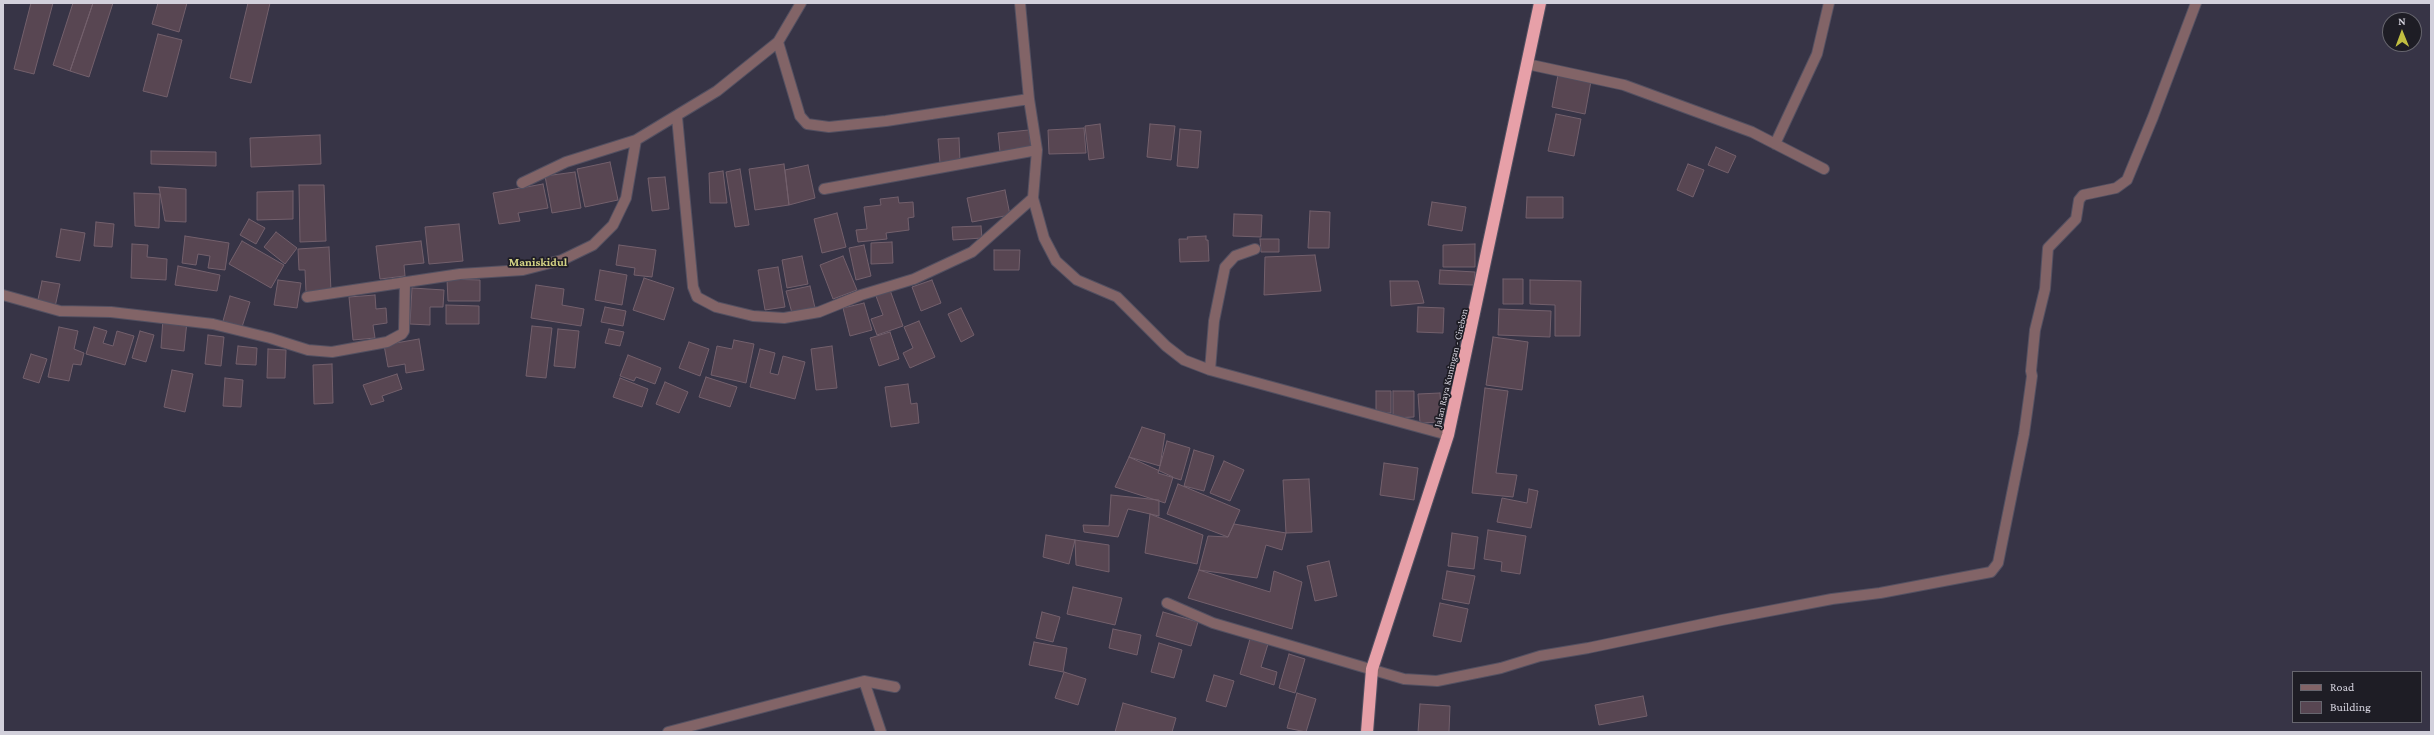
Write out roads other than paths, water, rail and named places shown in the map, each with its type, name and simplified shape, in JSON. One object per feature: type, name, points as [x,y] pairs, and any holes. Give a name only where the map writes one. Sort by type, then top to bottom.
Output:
[{"type":"highway","name":"Jalan Raya Kuningan - Cirebon","points":[[1367,732],[1372,669],[1448,435],[1540,3]]},
{"type":"street","points":[[522,183],[566,162],[636,140],[717,91],[778,42],[801,3]]},
{"type":"street","points":[[1020,3],[1029,99],[1037,150],[1033,198],[1044,238],[1056,261],[1077,280],[1117,296],[1166,346],[1184,360],[1210,370],[1448,435]]},
{"type":"street","points":[[1775,144],[1817,54],[1830,3]]},
{"type":"street","points":[[1167,603],[1213,622],[1404,679],[1437,682],[1501,668],[1540,656],[1588,648],[1832,599],[1887,592],[1994,570],[1998,563],[2024,434],[2032,376],[2031,371],[2035,330],[2045,290],[2048,248],[2076,219],[2079,200],[2083,195],[2116,188],[2126,180],[2153,117],[2196,3]]},
{"type":"street","points":[[778,42],[800,116],[807,124],[829,127],[886,121],[1029,99]]},
{"type":"street","points":[[1527,64],[1624,85],[1745,130],[1824,169]]},
{"type":"street","points":[[677,116],[693,287],[697,297],[716,307],[753,316],[784,318],[819,312],[861,295],[914,279],[972,252],[1033,198]]},
{"type":"street","points":[[307,297],[460,274],[523,270],[562,260],[593,245],[613,225],[626,198],[636,140]]},
{"type":"street","points":[[824,189],[1037,150]]},
{"type":"street","points":[[1210,370],[1214,321],[1225,267],[1235,256],[1254,249]]},
{"type":"street","points":[[3,295],[60,311],[111,312],[213,324],[270,338],[308,350],[332,352],[387,342],[402,334],[404,331],[405,282]]},
{"type":"street","points":[[864,681],[881,732]]},
{"type":"street","points":[[668,732],[864,681],[895,687]]},
{"type":"district","name":"Maniskidul","points":[[538,262]]}]
